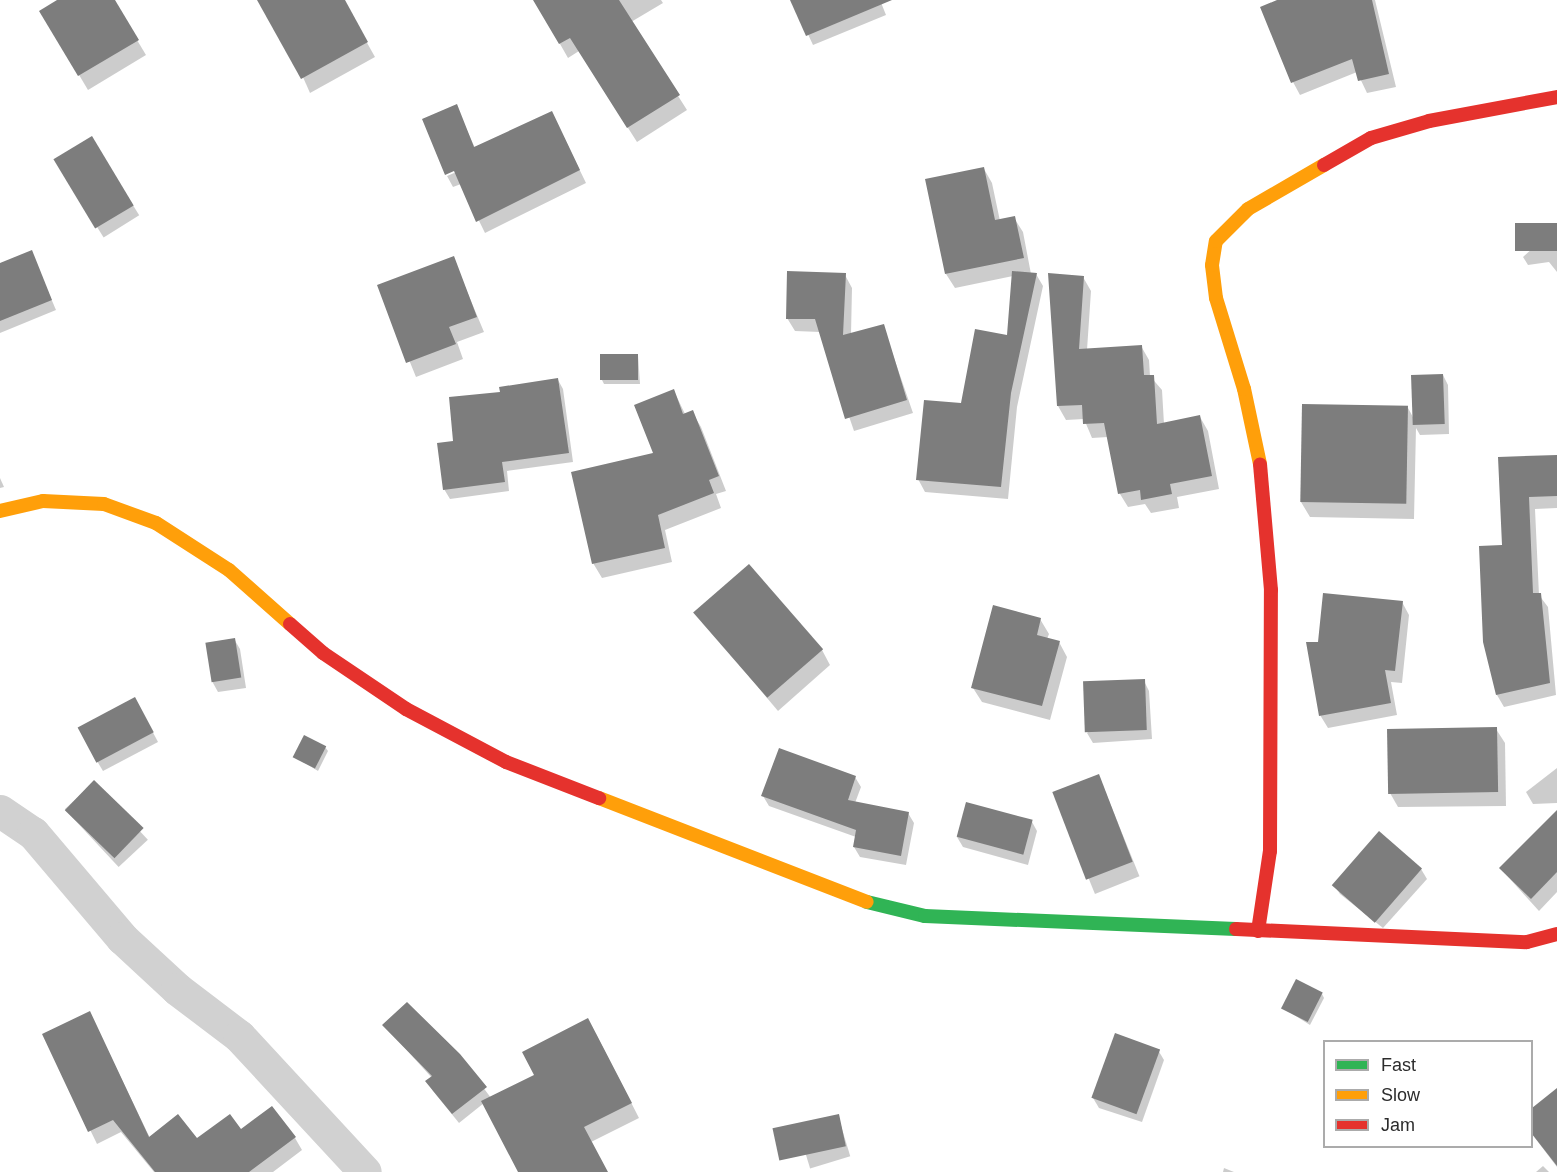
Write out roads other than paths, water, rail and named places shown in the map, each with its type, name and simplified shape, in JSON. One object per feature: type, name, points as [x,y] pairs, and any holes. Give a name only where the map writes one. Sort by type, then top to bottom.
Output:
[{"type":"street","points":[[1258,931],[1270,851],[1271,590],[1260,461],[1244,389],[1216,298],[1212,265],[1216,241],[1228,225],[1248,208],[1371,138],[1429,122],[1557,96]]},
{"type":"street","points":[[0,511],[43,501],[104,504],[156,523],[229,570],[323,653],[406,709],[506,762],[859,900],[925,916],[1127,922],[1258,931],[1527,942],[1557,934]]},
{"type":"street","points":[[0,811],[33,832],[122,938],[177,989],[239,1036],[365,1172]]}]
